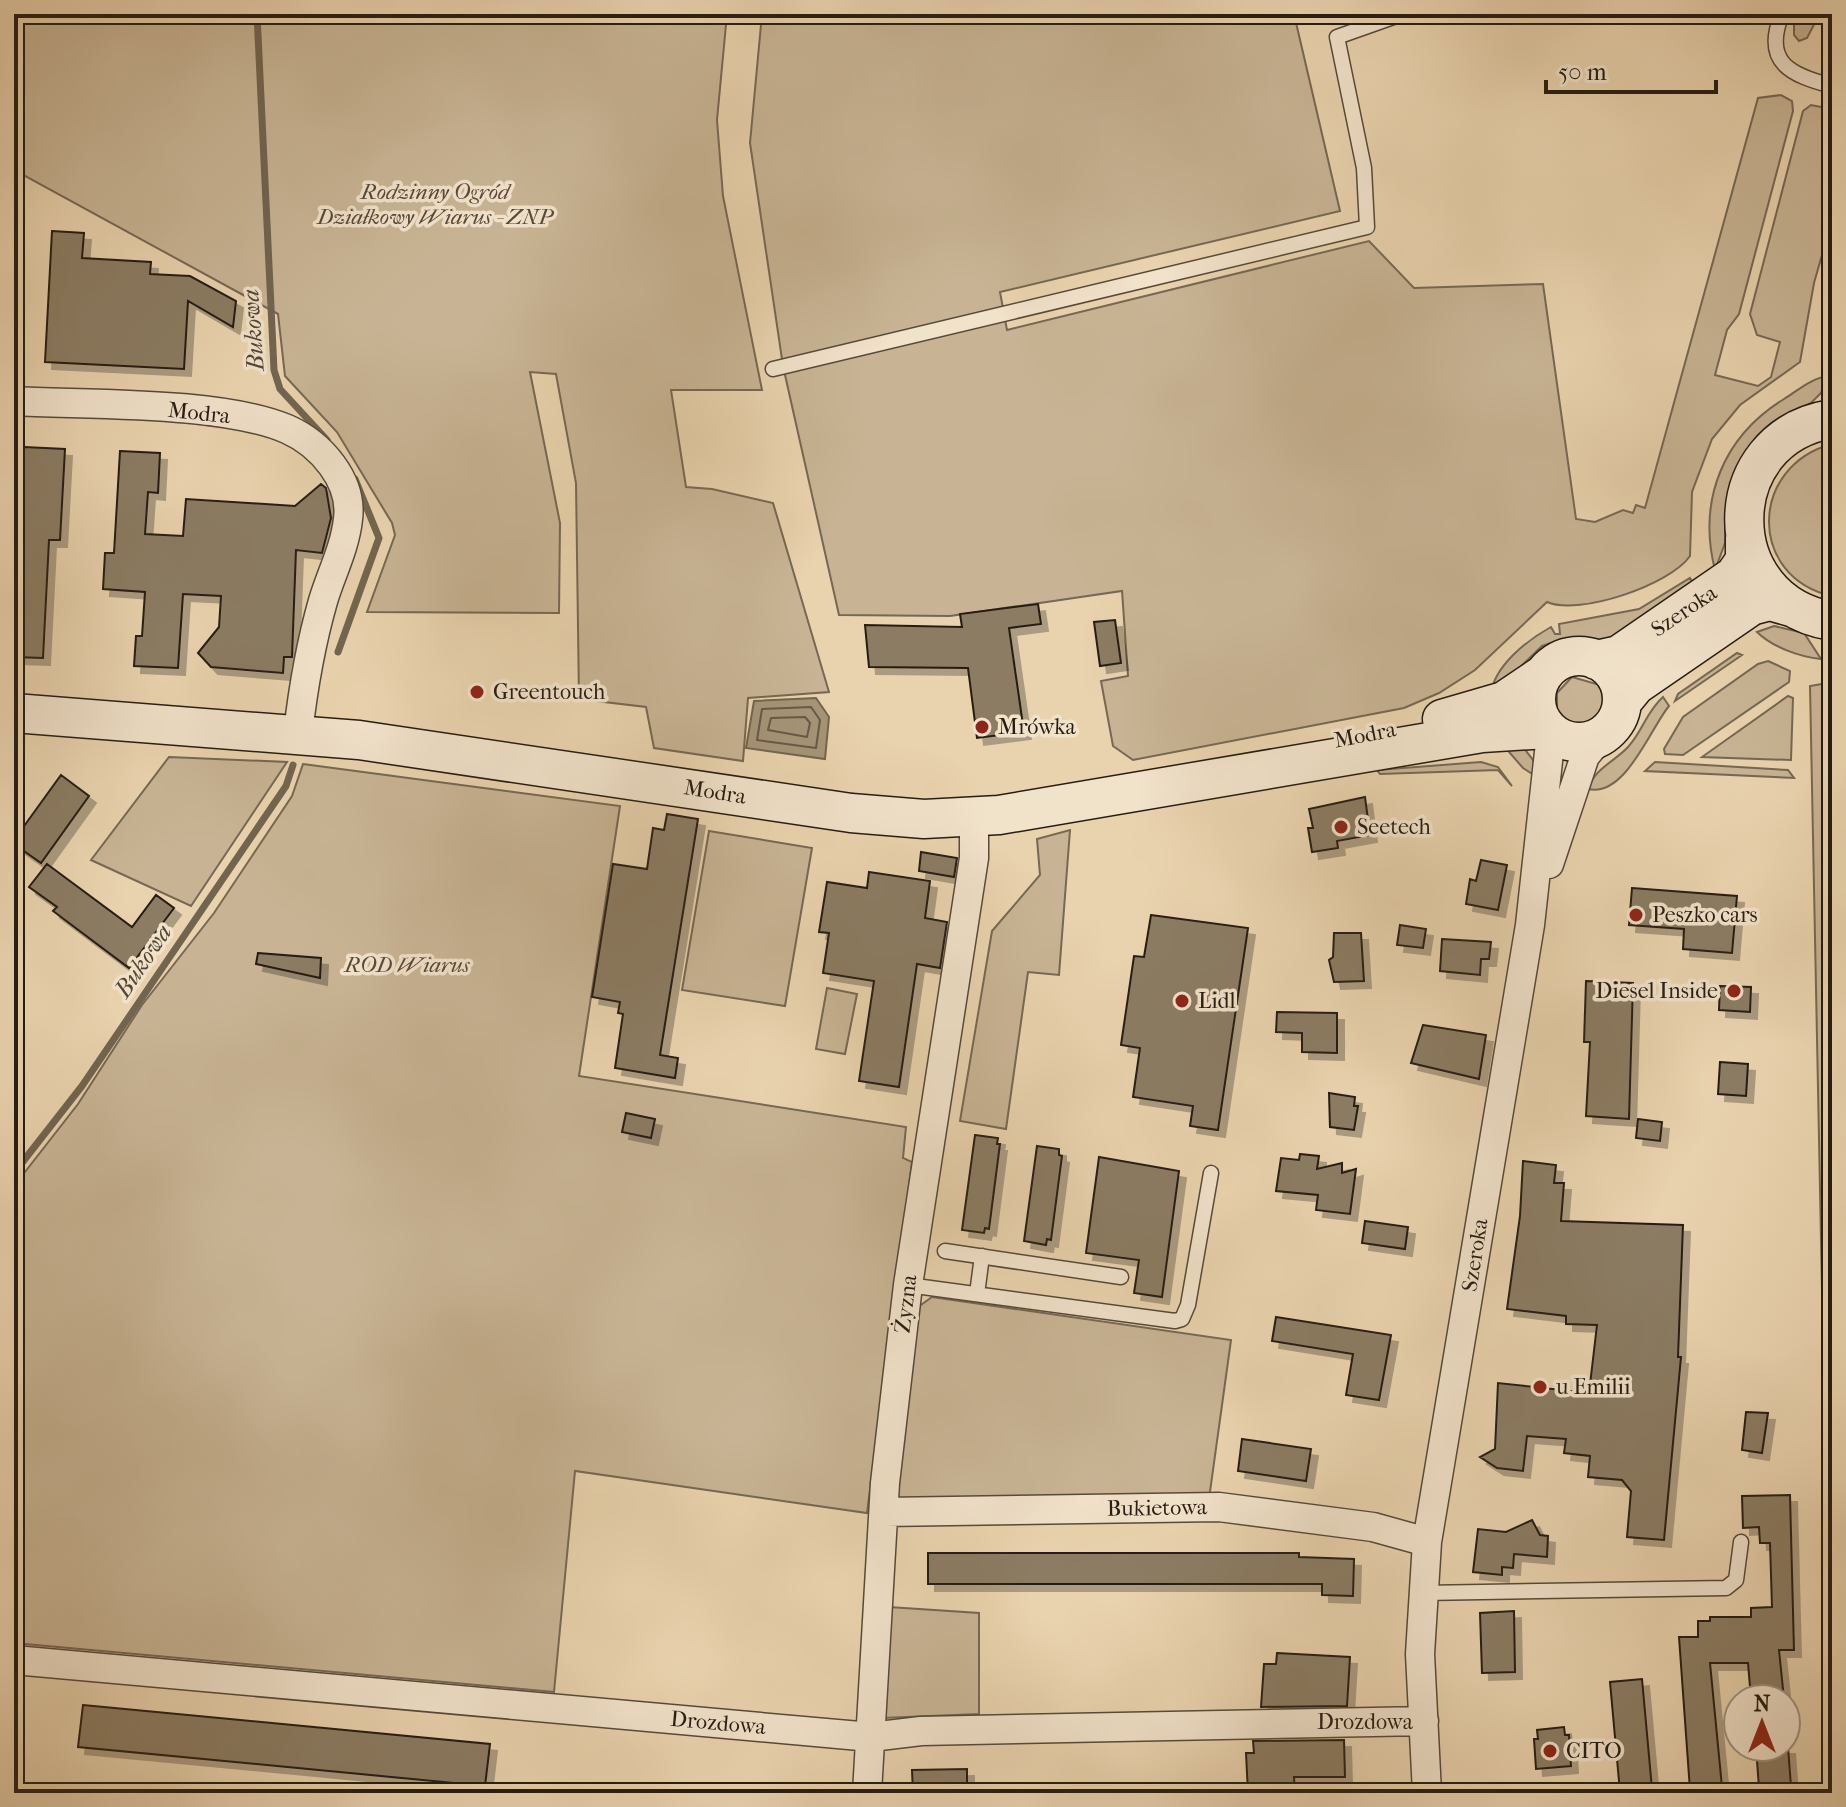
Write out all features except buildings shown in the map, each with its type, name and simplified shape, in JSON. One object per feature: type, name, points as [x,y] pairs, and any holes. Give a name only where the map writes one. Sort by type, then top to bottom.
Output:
[{"type":"street","name":"Modra","points":[[14,401],[230,415],[287,429],[324,456],[344,486],[348,519],[319,619],[298,733]]},
{"type":"street","points":[[1820,622],[1764,581],[1745,538],[1745,501],[1759,466],[1785,438],[1825,418]]},
{"type":"street","name":"Szeroka","points":[[1596,660],[1619,655],[1734,576],[1744,563],[1745,538]]},
{"type":"street","name":"Szeroka","points":[[1622,702],[1636,685],[1751,606],[1770,601],[1820,622]]},
{"type":"street","points":[[1569,657],[1596,660],[1617,678],[1622,702],[1614,725],[1601,737],[1571,742],[1548,729],[1539,715],[1536,697],[1544,674],[1569,657]]},
{"type":"street","name":"Modra","points":[[1131,791],[1271,752],[1470,713],[1511,697],[1544,674]]},
{"type":"street","name":"Modra","points":[[14,713],[298,733],[457,752],[883,817],[974,817],[1276,770],[1482,733],[1548,729]]},
{"type":"street","name":"Szeroka","points":[[1427,1793],[1422,1593],[1427,1542],[1531,917],[1550,743],[1548,729]]},
{"type":"street","name":"Szeroka","points":[[1531,917],[1585,756],[1601,737]]},
{"type":"street","name":"Żyzna","points":[[867,1793],[884,1512],[908,1285],[974,858],[974,817]]},
{"type":"street","name":"Bukietowa","points":[[884,1512],[1219,1507],[1373,1527],[1427,1542]]},
{"type":"street","name":"Drozdowa","points":[[14,1660],[871,1737],[921,1731],[1019,1732],[1424,1721]]},
{"type":"lane","points":[[773,369],[1367,227],[1364,168],[1337,37],[1402,14]]},
{"type":"lane","points":[[1782,14],[1775,43],[1783,64],[1800,77],[1832,86]]},
{"type":"lane","points":[[908,1285],[1175,1321],[1182,1319],[1188,1305],[1211,1173]]},
{"type":"lane","points":[[945,1251],[1121,1277]]},
{"type":"lane","points":[[977,1294],[982,1256]]},
{"type":"lane","points":[[1422,1593],[1726,1588],[1736,1580],[1741,1542]]},
{"type":"green space","name":"Rodzinny Ogród Działkowy Wiarus - ZNP","points":[[14,14],[727,14],[717,120],[723,196],[762,390],[671,390],[686,487],[712,489],[773,503],[829,692],[748,698],[743,761],[654,748],[646,707],[579,699],[576,483],[556,374],[530,372],[560,523],[559,613],[367,612],[395,535],[392,523],[337,432],[285,376],[278,314],[14,170]]},
{"type":"green space","points":[[762,14],[1294,14],[1340,211],[1000,292],[1007,330],[1369,241],[1414,288],[1543,284],[1576,519],[1595,522],[1623,510],[1633,513],[1636,505],[1645,508],[1758,98],[1781,95],[1792,101],[1793,111],[1739,314],[1727,330],[1715,375],[1758,386],[1771,377],[1780,342],[1757,335],[1750,314],[1803,111],[1811,105],[1832,109],[1832,220],[1814,283],[1800,362],[1740,405],[1712,439],[1692,492],[1690,556],[1664,577],[1601,601],[1580,605],[1547,602],[1475,670],[1439,693],[1404,708],[1133,760],[1113,746],[1101,681],[1128,676],[1122,591],[950,616],[839,615],[783,366],[750,143]]},
{"type":"green space","points":[[1794,14],[1832,14],[1832,22],[1819,15],[1807,38],[1799,41],[1794,35]]},
{"type":"green space","points":[[1832,296],[1832,350],[1822,348]]},
{"type":"green space","points":[[1828,376],[1821,393],[1811,403],[1782,417],[1725,524],[1725,543],[1715,570],[1710,544],[1713,494],[1731,451],[1745,431],[1763,414],[1805,385]]},
{"type":"green space","points":[[1832,444],[1832,596],[1804,585],[1784,567],[1773,545],[1769,521],[1773,497],[1785,474],[1805,456]]},
{"type":"green space","points":[[1690,578],[1696,588],[1626,636],[1594,642],[1560,640],[1542,646],[1491,695],[1504,665],[1522,647],[1551,627],[1555,634],[1560,634],[1559,624],[1639,609]]},
{"type":"green space","points":[[1774,626],[1804,633],[1821,659],[1787,650],[1757,632]]},
{"type":"green space","points":[[1737,653],[1742,655],[1675,701],[1678,694]]},
{"type":"green space","points":[[1768,661],[1790,671],[1789,682],[1683,755],[1665,754],[1664,749],[1683,717],[1758,664]]},
{"type":"green space","points":[[1572,677],[1607,687],[1608,706],[1605,714],[1586,728],[1567,727],[1557,714],[1557,693]]},
{"type":"green space","points":[[1822,684],[1832,1247],[1832,1793],[1810,686]]},
{"type":"green space","points":[[1788,696],[1793,698],[1791,760],[1702,757]]},
{"type":"green space","points":[[1663,697],[1669,706],[1625,773],[1601,789],[1588,789],[1600,771],[1633,741]]},
{"type":"green space","points":[[1503,745],[1523,747],[1533,760],[1537,777],[1523,768]]},
{"type":"green space","points":[[169,757],[287,762],[191,906],[91,860]]},
{"type":"green space","points":[[1481,762],[1498,767],[1512,786],[1498,770],[1380,774],[1377,770]]},
{"type":"green space","points":[[1655,762],[1788,770],[1794,778],[1645,771]]},
{"type":"green space","name":"ROD Wiarus","points":[[303,764],[620,806],[579,1076],[906,1127],[903,1158],[912,1162],[867,1513],[575,1471],[554,1692],[14,1643],[14,1186],[78,1104],[142,1005],[214,913],[292,796]]},
{"type":"green space","points":[[1070,830],[1059,975],[1028,972],[1006,1129],[960,1121],[992,931],[1040,875],[1037,839]]},
{"type":"green space","points":[[709,831],[812,848],[785,1006],[682,990]]},
{"type":"green space","points":[[827,988],[857,994],[845,1054],[816,1049]]},
{"type":"green space","points":[[932,1297],[1231,1340],[1209,1499],[894,1504],[918,1307]]},
{"type":"green space","points":[[889,1607],[979,1613],[979,1714],[882,1718]]},
{"type":"water","points":[[816,698],[829,717],[825,759],[746,748],[754,701]]},
{"type":"waterway","name":"Bukowa","points":[[257,14],[274,370],[280,389],[327,440]]},
{"type":"waterway","name":"Bukowa","points":[[338,652],[379,538],[355,479]]},
{"type":"waterway","name":"Bukowa","points":[[14,1173],[82,1086],[286,786],[293,765]]},
{"type":"place","name":"Greentouch","points":[[477,692]]},
{"type":"place","name":"Mrówka","points":[[982,727]]},
{"type":"place","name":"Seetech","points":[[1341,827]]},
{"type":"place","name":"Peszko cars","points":[[1636,915]]},
{"type":"place","name":"Diesel Inside","points":[[1734,991]]},
{"type":"place","name":"Lidl","points":[[1182,1001]]},
{"type":"place","name":"u Emilii","points":[[1540,1387]]},
{"type":"place","name":"CITO","points":[[1550,1751]]}]
